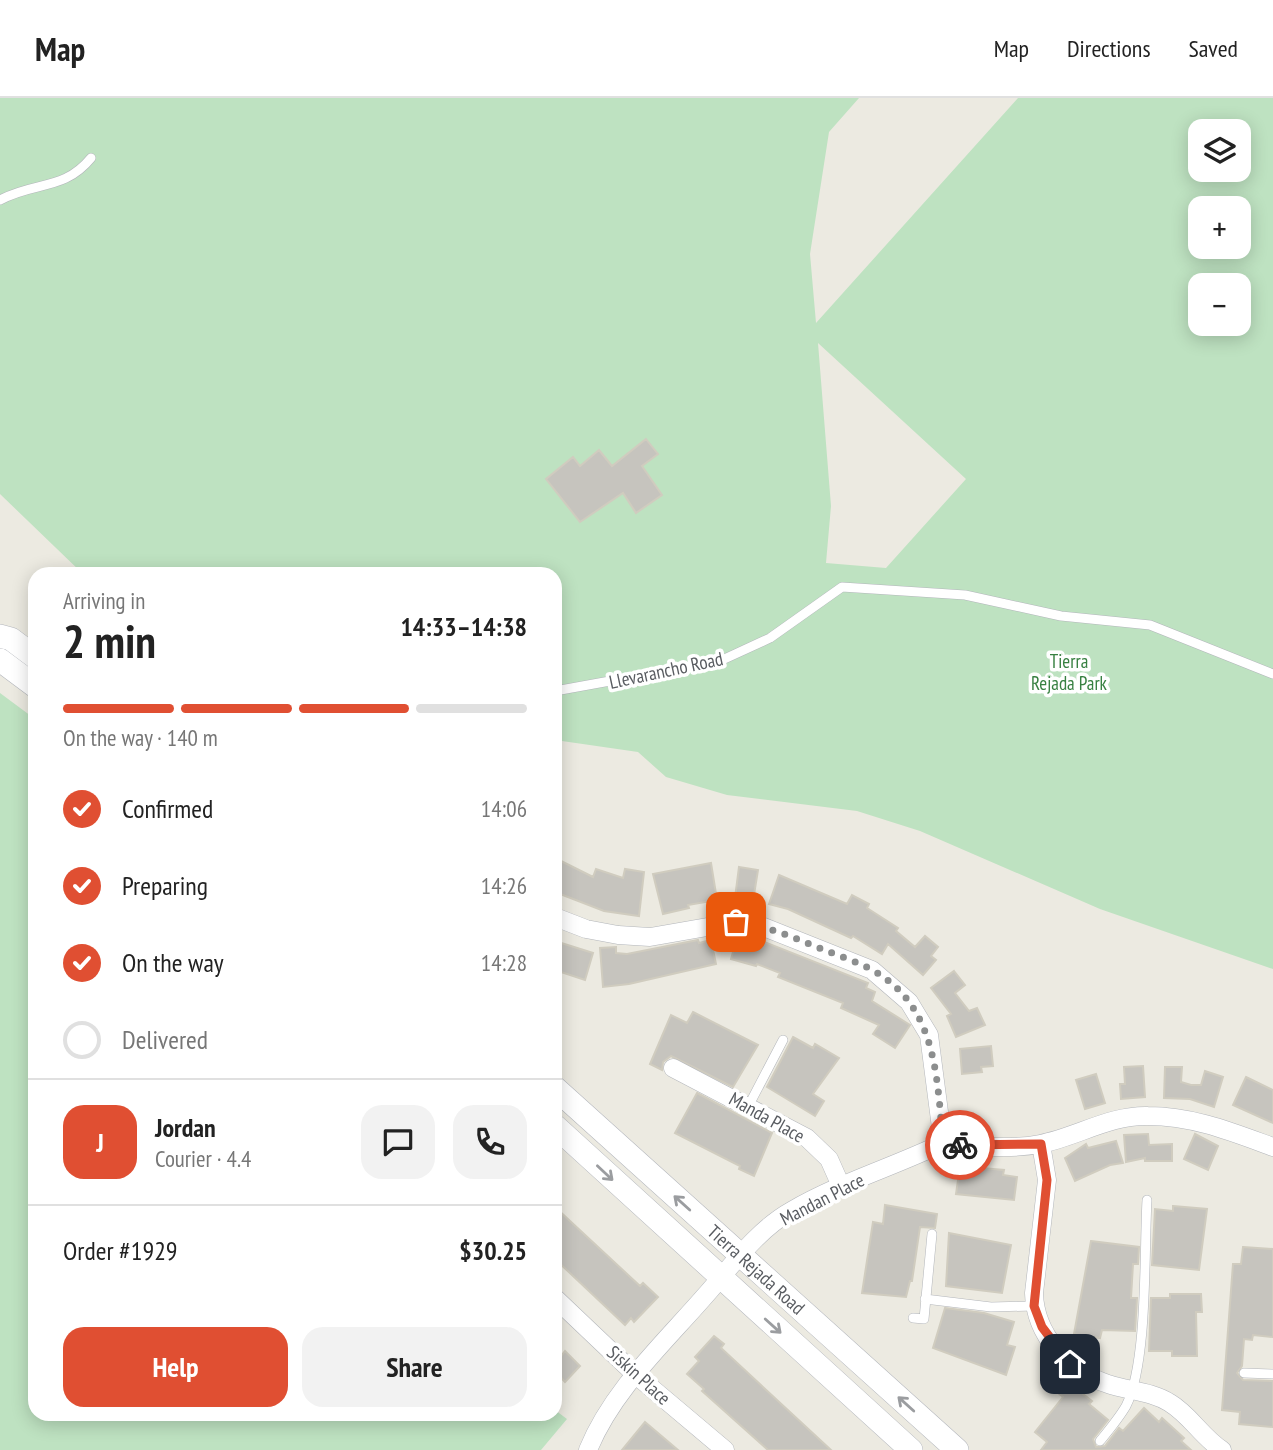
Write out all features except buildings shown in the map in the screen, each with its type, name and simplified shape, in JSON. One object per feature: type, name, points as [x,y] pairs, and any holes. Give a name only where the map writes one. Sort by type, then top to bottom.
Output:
[{"type":"main road","points":[[0,636],[11,639],[28,652]]},
{"type":"main road","points":[[0,660],[28,681]]},
{"type":"main road","name":"Tierra Rejada Road","points":[[562,1094],[957,1450]]},
{"type":"main road","name":"Tierra Rejada Road","points":[[562,1132],[911,1450]]},
{"type":"street","points":[[562,920],[586,929],[650,937],[736,922],[759,925],[872,970],[892,984],[909,1002],[929,1035],[943,1143],[972,1146],[1041,1144],[1120,1118],[1148,1116],[1209,1124],[1273,1147]]},
{"type":"street","name":"Manda Place","points":[[673,1068],[749,1105],[819,1147],[829,1159],[841,1186]]},
{"type":"street","name":"Mandan Place","points":[[588,1450],[611,1409],[636,1375],[741,1256],[790,1211],[841,1186],[943,1143]]},
{"type":"street","points":[[1041,1144],[1047,1180],[1034,1306],[1048,1337],[1070,1364],[1088,1376],[1170,1402],[1222,1450]]},
{"type":"street","name":"Siskin Place","points":[[562,1305],[636,1375],[725,1450]]},
{"type":"lane","points":[[0,200],[15,192],[78,174],[91,158]]},
{"type":"lane","name":"Llevarancho Road","points":[[562,690],[720,661],[770,638],[842,587],[965,595],[1061,616],[1150,625],[1273,674]]},
{"type":"lane","points":[[749,1105],[783,1040]]},
{"type":"lane","points":[[1100,1441],[1125,1406],[1132,1389],[1141,1325],[1147,1200]]},
{"type":"lane","points":[[913,1318],[923,1319],[932,1234]]},
{"type":"lane","points":[[925,1299],[991,1307],[1034,1306]]},
{"type":"lane","points":[[1244,1373],[1273,1374]]},
{"type":"green space","name":"Tierra Rejada Park","points":[[0,98],[859,98],[829,132],[810,254],[816,323],[1018,98],[1273,98],[1273,969],[1100,909],[920,831],[857,811],[727,795],[666,777],[638,752],[562,741],[562,567],[76,567],[0,494]],"holes":[[[818,343],[966,479],[886,568],[826,563],[831,506]]]},
{"type":"green space","points":[[0,693],[28,714],[28,1421],[562,1421],[562,1415],[567,1419],[541,1450],[0,1450]]},
{"type":"way so far","points":[[736,922],[781,932],[872,970],[892,984],[909,1002],[929,1035],[943,1143],[960,1145]]},
{"type":"route","points":[[960,1145],[1041,1144],[1047,1180],[1034,1306],[1054,1347],[1070,1364]]}]
